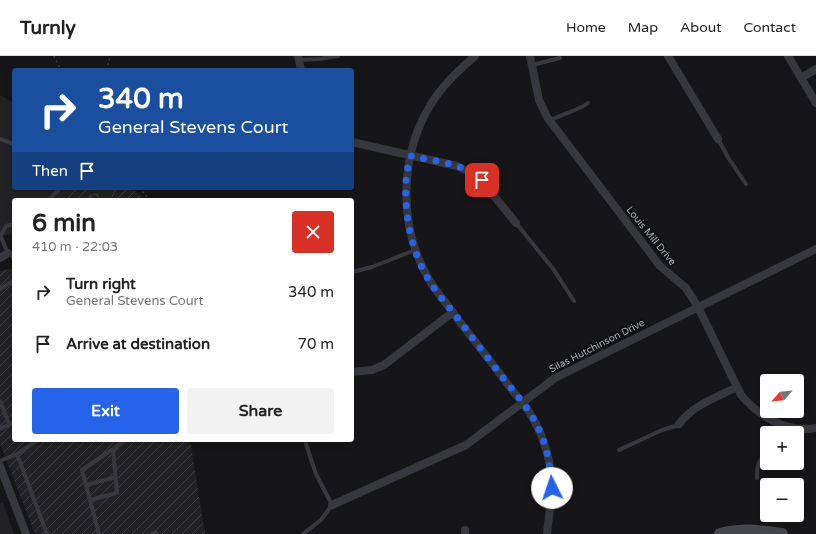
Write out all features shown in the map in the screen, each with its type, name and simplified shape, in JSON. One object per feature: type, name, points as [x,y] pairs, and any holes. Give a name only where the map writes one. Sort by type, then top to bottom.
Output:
[{"type":"main road","points":[[720,534],[751,530],[782,534]]},
{"type":"street","points":[[476,56],[456,72],[437,95],[417,132],[406,178],[406,204],[409,228],[415,250],[430,282],[523,401],[543,438],[551,471],[551,503],[547,534]]},
{"type":"street","name":"Louis Mill Drive","points":[[530,56],[539,100],[550,121],[660,266],[686,288],[698,307],[741,395],[760,414],[778,424],[788,426]]},
{"type":"street","points":[[668,56],[718,139]]},
{"type":"street","points":[[788,56],[816,103]]},
{"type":"street","points":[[299,58],[301,68]]},
{"type":"street","points":[[801,78],[816,69]]},
{"type":"street","points":[[354,142],[457,166],[482,180],[516,223]]},
{"type":"street","name":"Silas Hutchinson Drive","points":[[332,506],[466,445],[523,401],[555,378],[571,369],[816,249]]},
{"type":"street","points":[[0,258],[11,255]]},
{"type":"street","points":[[354,372],[372,370],[384,365],[453,312]]},
{"type":"street","points":[[679,424],[684,417],[695,408],[737,386]]},
{"type":"street","name":"Louis Mill Drive","points":[[804,429],[816,428]]},
{"type":"street","points":[[0,466],[26,534]]},
{"type":"lane","points":[[299,58],[319,59],[338,56]]},
{"type":"lane","points":[[532,65],[560,58]]},
{"type":"lane","points":[[550,121],[558,116],[580,109],[588,103]]},
{"type":"lane","points":[[0,139],[12,143]]},
{"type":"lane","points":[[718,139],[729,159],[746,184]]},
{"type":"lane","points":[[50,198],[58,190]]},
{"type":"lane","points":[[516,223],[554,270],[574,302]]},
{"type":"lane","points":[[11,255],[0,235],[6,226],[12,224]]},
{"type":"lane","points":[[354,272],[372,267],[415,250]]},
{"type":"lane","points":[[0,289],[12,281]]},
{"type":"lane","points":[[0,401],[9,424]]},
{"type":"lane","points":[[0,429],[12,423]]},
{"type":"lane","points":[[619,450],[662,430],[679,424]]},
{"type":"lane","points":[[0,461],[17,454],[35,442]]},
{"type":"lane","points":[[99,534],[82,470],[123,442]]},
{"type":"lane","points":[[303,534],[321,520],[332,506],[316,474],[306,444]]},
{"type":"lane","points":[[90,500],[117,493],[113,449]]},
{"type":"lane","points":[[17,454],[47,534]]},
{"type":"lane","points":[[757,478],[757,465],[760,459]]},
{"type":"lane","points":[[86,485],[116,477]]},
{"type":"path","points":[[54,56],[60,68]]},
{"type":"path","points":[[107,68],[110,56]]},
{"type":"path","points":[[141,190],[146,198]]},
{"type":"shaded area","points":[[0,95],[12,102],[12,190],[74,190],[66,198],[12,198],[12,235],[0,236]]},
{"type":"shaded area","points":[[74,190],[134,190],[144,198],[66,198]]},
{"type":"shaded area","points":[[12,268],[12,442],[190,442],[205,534],[35,534],[0,444],[0,271]]},
{"type":"shaded area","points":[[3,502],[14,534],[0,534],[0,504]]},
{"type":"green space","points":[[93,190],[111,190],[117,198],[99,198],[90,194]]},
{"type":"route","points":[[482,180],[457,166],[411,156],[406,178],[406,204],[409,228],[415,250],[430,282],[512,390],[523,401],[536,424],[543,438],[547,452],[551,471],[552,488]]}]
